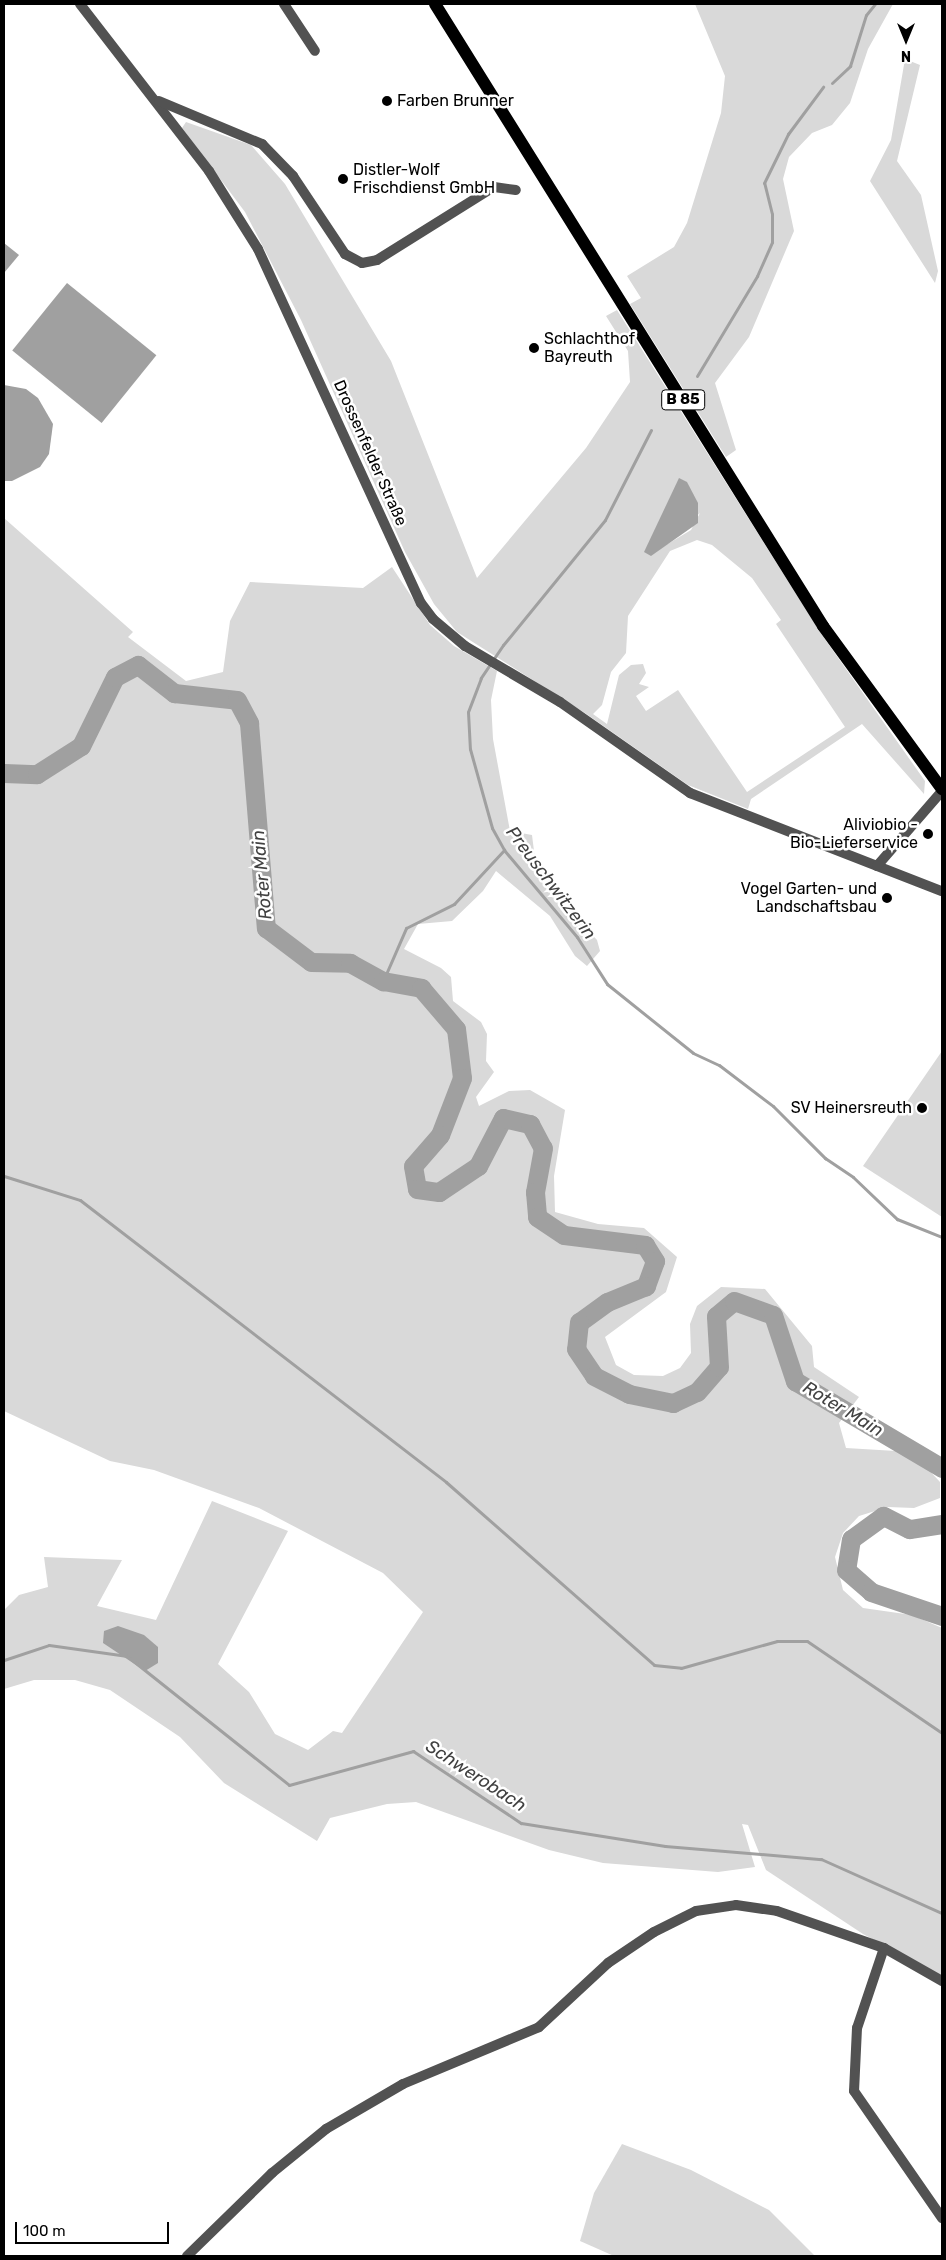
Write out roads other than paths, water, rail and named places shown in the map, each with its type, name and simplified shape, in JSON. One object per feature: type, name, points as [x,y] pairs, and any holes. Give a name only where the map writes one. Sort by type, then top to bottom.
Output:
[{"type":"main road","name":"B 85","points":[[434,4],[822,626],[942,790]]},
{"type":"street","name":"Drossenfelder Straße","points":[[80,4],[156,100],[258,249],[421,603],[470,649],[511,672],[690,793],[942,891]]},
{"type":"street","points":[[284,4],[315,51]]},
{"type":"street","name":"Drossenfelder Straße","points":[[156,100],[262,144],[293,176],[344,254],[362,263],[377,260],[494,187],[516,190]]},
{"type":"street","points":[[877,866],[942,790]]},
{"type":"street","points":[[187,2256],[272,2173],[326,2129],[403,2084],[539,2027],[608,1963],[687,1914],[713,1906],[763,1908],[884,1948],[942,1982]]},
{"type":"street","points":[[884,1948],[857,2028],[854,2091],[942,2218]]},
{"type":"waterway","name":"Preuschwitzerin","points":[[832,83],[850,66],[866,15],[875,4]]},
{"type":"waterway","name":"Preuschwitzerin","points":[[697,376],[757,276],[772,242],[772,214],[764,183],[788,134],[823,87]]},
{"type":"waterway","name":"Preuschwitzerin","points":[[651,430],[605,520],[503,645],[481,678],[468,712],[470,749],[492,828],[504,850],[577,937],[607,984],[693,1053],[719,1065],[773,1106],[825,1158],[853,1177],[897,1219],[942,1237]]},
{"type":"waterway","name":"Roter Main","points":[[4,773],[37,774],[81,746],[115,677],[138,665],[174,693],[237,700],[249,723],[266,928],[311,962],[350,963],[383,981],[421,988],[456,1029],[462,1078],[440,1135],[413,1166],[417,1189],[439,1192],[478,1166],[503,1118],[530,1124],[543,1148],[535,1192],[537,1217],[564,1235],[645,1245],[655,1261],[646,1286],[607,1302],[579,1322],[576,1349],[594,1376],[629,1394],[673,1403],[697,1392],[719,1367],[716,1316],[734,1301],[773,1315],[795,1381],[942,1468]]},
{"type":"waterway","points":[[383,981],[406,928],[454,904],[504,850]]},
{"type":"waterway","points":[[4,1176],[80,1200],[446,1482],[654,1665],[681,1668],[777,1641],[807,1641],[942,1733]]},
{"type":"waterway","name":"Roter Main","points":[[942,1524],[909,1529],[883,1516],[851,1539],[846,1570],[871,1592],[942,1616]]},
{"type":"waterway","name":"Schwerobach","points":[[4,1660],[49,1645],[127,1656],[289,1785],[413,1751],[521,1823],[665,1846],[821,1859],[942,1913]]},
{"type":"place","name":"Farben Brunner","points":[[387,101]]},
{"type":"place","name":"Distler-Wolf Frischdienst GmbH","points":[[343,179]]},
{"type":"place","name":"Schlachthof Bayreuth","points":[[534,348]]},
{"type":"place","name":"Aliviobio - Bio-Lieferservice","points":[[928,834]]},
{"type":"place","name":"Vogel Garten- und Landschaftsbau","points":[[887,898]]},
{"type":"place","name":"SV Heinersreuth","points":[[922,1108]]}]
